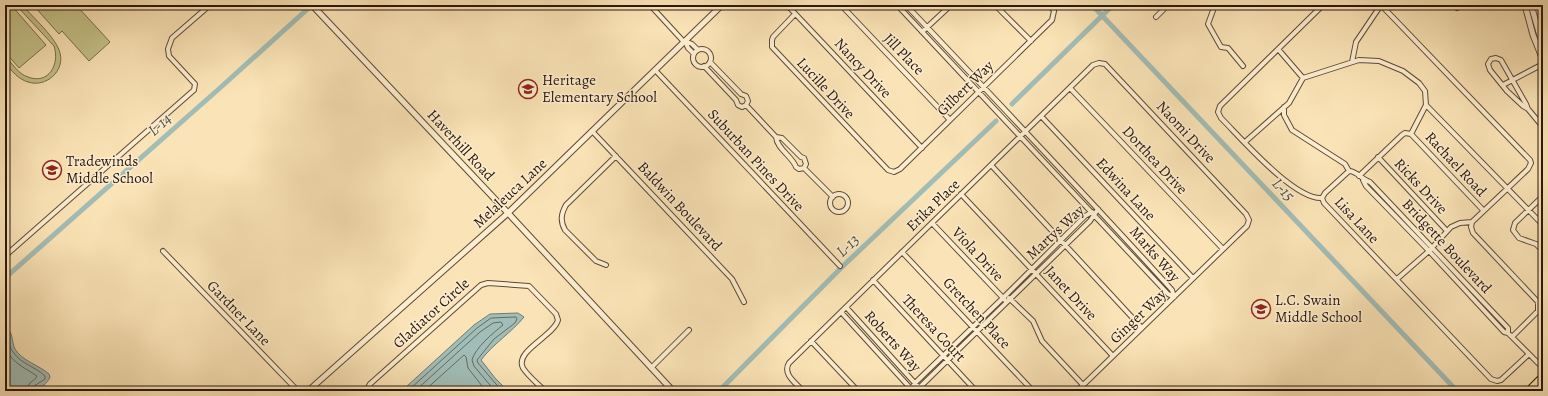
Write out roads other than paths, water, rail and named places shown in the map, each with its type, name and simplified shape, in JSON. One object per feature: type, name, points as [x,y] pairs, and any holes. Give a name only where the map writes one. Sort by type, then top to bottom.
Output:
[{"type":"main road","points":[[1528,391],[1543,376]]},
{"type":"main road","points":[[1540,391],[1543,388]]},
{"type":"street","points":[[5,256],[194,90],[195,84],[169,56],[168,49],[172,38],[210,5]]},
{"type":"street","name":"Haverhill Road","points":[[312,5],[673,391]]},
{"type":"street","points":[[650,5],[684,41],[694,54]]},
{"type":"street","name":"Melaleuca Lane","points":[[308,391],[508,213],[722,5]]},
{"type":"street","name":"Nancy Drive","points":[[787,5],[922,148]]},
{"type":"street","name":"Jill Place","points":[[841,5],[950,120]]},
{"type":"street","name":"Marks Way","points":[[897,5],[980,92],[1092,214],[1168,294],[1174,297]]},
{"type":"street","name":"Marks Way","points":[[906,5],[985,87],[1098,209],[1172,290],[1174,297]]},
{"type":"street","points":[[922,32],[951,5]]},
{"type":"street","points":[[995,5],[1031,41]]},
{"type":"street","name":"Gilbert Way","points":[[894,172],[900,169],[922,148],[1052,20],[1054,11],[1050,5]]},
{"type":"street","points":[[1156,17],[1168,5]]},
{"type":"street","points":[[1215,5],[1208,24],[1221,47],[1228,48],[1243,66]]},
{"type":"street","name":"Lisa Lane","points":[[1323,5],[1220,106],[1218,112],[1221,118],[1289,184],[1314,198],[1322,198],[1324,203],[1494,381],[1501,380],[1529,354]]},
{"type":"street","points":[[1352,62],[1356,42],[1381,5],[1530,160],[1531,163],[1528,170],[1507,189]]},
{"type":"street","points":[[1525,5],[1533,35],[1543,60]]},
{"type":"street","points":[[1530,5],[1543,46]]},
{"type":"street","name":"Lucille Drive","points":[[795,14],[773,38],[772,46],[888,170],[894,172]]},
{"type":"street","points":[[684,41],[692,44],[698,50],[703,50],[710,55],[710,62],[741,94],[746,96],[748,100],[746,105]]},
{"type":"street","points":[[1278,48],[1303,78]]},
{"type":"street","points":[[698,50],[694,54],[693,60],[696,65],[704,66],[736,100],[738,105],[742,107],[746,105]]},
{"type":"street","points":[[951,62],[956,57]]},
{"type":"street","points":[[1528,109],[1501,60],[1496,58],[1491,59],[1488,64],[1490,70],[1515,99],[1528,109],[1543,127]]},
{"type":"street","points":[[1245,142],[1289,103],[1303,78],[1358,60],[1379,61],[1403,72],[1421,86],[1426,98],[1426,106],[1411,134],[1405,133],[1402,135],[1359,176]]},
{"type":"street","points":[[704,66],[710,62]]},
{"type":"street","name":"Erika Place","points":[[804,391],[788,374],[787,368],[790,363],[1093,65],[1099,63]]},
{"type":"street","name":"Naomi Drive","points":[[1099,63],[1105,64],[1246,214],[1248,217],[1248,223]]},
{"type":"street","points":[[1502,85],[1543,64]]},
{"type":"street","name":"Suburban Pines Drive","points":[[655,70],[840,266]]},
{"type":"street","name":"Dorthea Drive","points":[[1070,88],[1223,250]]},
{"type":"street","points":[[746,105],[776,137],[777,143],[795,162],[796,167],[799,169],[804,168],[833,197]]},
{"type":"street","points":[[1426,106],[1543,225]]},
{"type":"street","name":"Bridgette Boulevard","points":[[1284,107],[1284,115],[1292,130],[1345,164],[1349,171],[1356,172],[1363,180],[1370,182],[1431,249],[1508,328],[1508,333],[1543,368]]},
{"type":"street","name":"Edwina Lane","points":[[1041,116],[1193,278]]},
{"type":"street","name":"Baldwin Boulevard","points":[[592,131],[732,279],[744,302]]},
{"type":"street","name":"Rachael Road","points":[[1411,134],[1483,210]]},
{"type":"street","points":[[776,137],[782,138],[801,157],[804,158],[806,164],[804,168]]},
{"type":"street","points":[[606,265],[596,261],[565,230],[561,218],[562,211],[566,205],[616,156]]},
{"type":"street","name":"Ricks Drive","points":[[1378,157],[1447,231]]},
{"type":"street","points":[[991,166],[1142,328]]},
{"type":"street","points":[[1322,198],[1325,193],[1349,171]]},
{"type":"street","name":"Rachael Road","points":[[1472,222],[1507,189]]},
{"type":"street","points":[[838,194],[844,196],[847,201],[845,209],[837,212],[832,210],[830,202],[833,197],[838,194]]},
{"type":"street","name":"Janet Drive","points":[[961,194],[1113,356]]},
{"type":"street","points":[[1543,196],[1515,223],[1513,230],[1519,238],[1536,244],[1543,251]]},
{"type":"street","name":"Martys Way","points":[[912,390],[915,383],[1005,297],[1060,240],[1085,216],[1092,214],[1098,209]]},
{"type":"street","name":"Martys Way","points":[[921,390],[948,360],[1036,274],[1064,244],[1090,221],[1092,214]]},
{"type":"street","points":[[1397,279],[1431,249],[1447,231],[1460,223],[1472,222],[1471,227],[1473,232],[1538,302],[1541,308],[1512,337]]},
{"type":"street","name":"Viola Drive","points":[[932,223],[1009,301],[1033,321],[1042,341],[1083,385]]},
{"type":"street","name":"Ginger Way","points":[[1077,391],[1223,250],[1248,223]]},
{"type":"street","name":"Gardner Lane","points":[[163,251],[298,391]]},
{"type":"street","name":"Gretchen Place","points":[[902,252],[974,326],[1033,391]]},
{"type":"street","name":"Theresa Court","points":[[873,280],[976,391]]},
{"type":"street","name":"Gladiator Circle","points":[[366,391],[370,384],[481,285],[488,283],[529,286],[556,314],[558,320],[554,328],[525,354],[522,360],[525,370],[545,391]]},
{"type":"street","name":"Roberts Way","points":[[846,307],[921,390]]},
{"type":"street","name":"Roberts Way","points":[[841,312],[912,390]]},
{"type":"street","points":[[651,368],[689,330]]},
{"type":"street","points":[[811,341],[858,391]]},
{"type":"street","points":[[912,390],[921,390]]},
{"type":"water","points":[[518,313],[524,317],[491,348],[481,360],[495,378],[508,391],[406,391],[406,387],[474,325],[490,314]]},
{"type":"water","points":[[5,327],[10,331],[15,349],[18,353],[26,360],[49,374],[50,377],[47,382],[40,388],[15,391],[5,382]]},
{"type":"waterway","name":"L-14","points":[[5,278],[312,5]]},
{"type":"waterway","name":"L-15","points":[[1092,5],[1457,391]]},
{"type":"waterway","name":"L-13","points":[[1012,104],[1113,5]]},
{"type":"waterway","name":"L-13","points":[[719,391],[842,267],[996,121]]},
{"type":"place","name":"Heritage Elementary School","points":[[528,89]]},
{"type":"place","name":"Tradewinds Middle School","points":[[52,170]]},
{"type":"place","name":"L.C. Swain Middle School","points":[[1261,309]]}]
